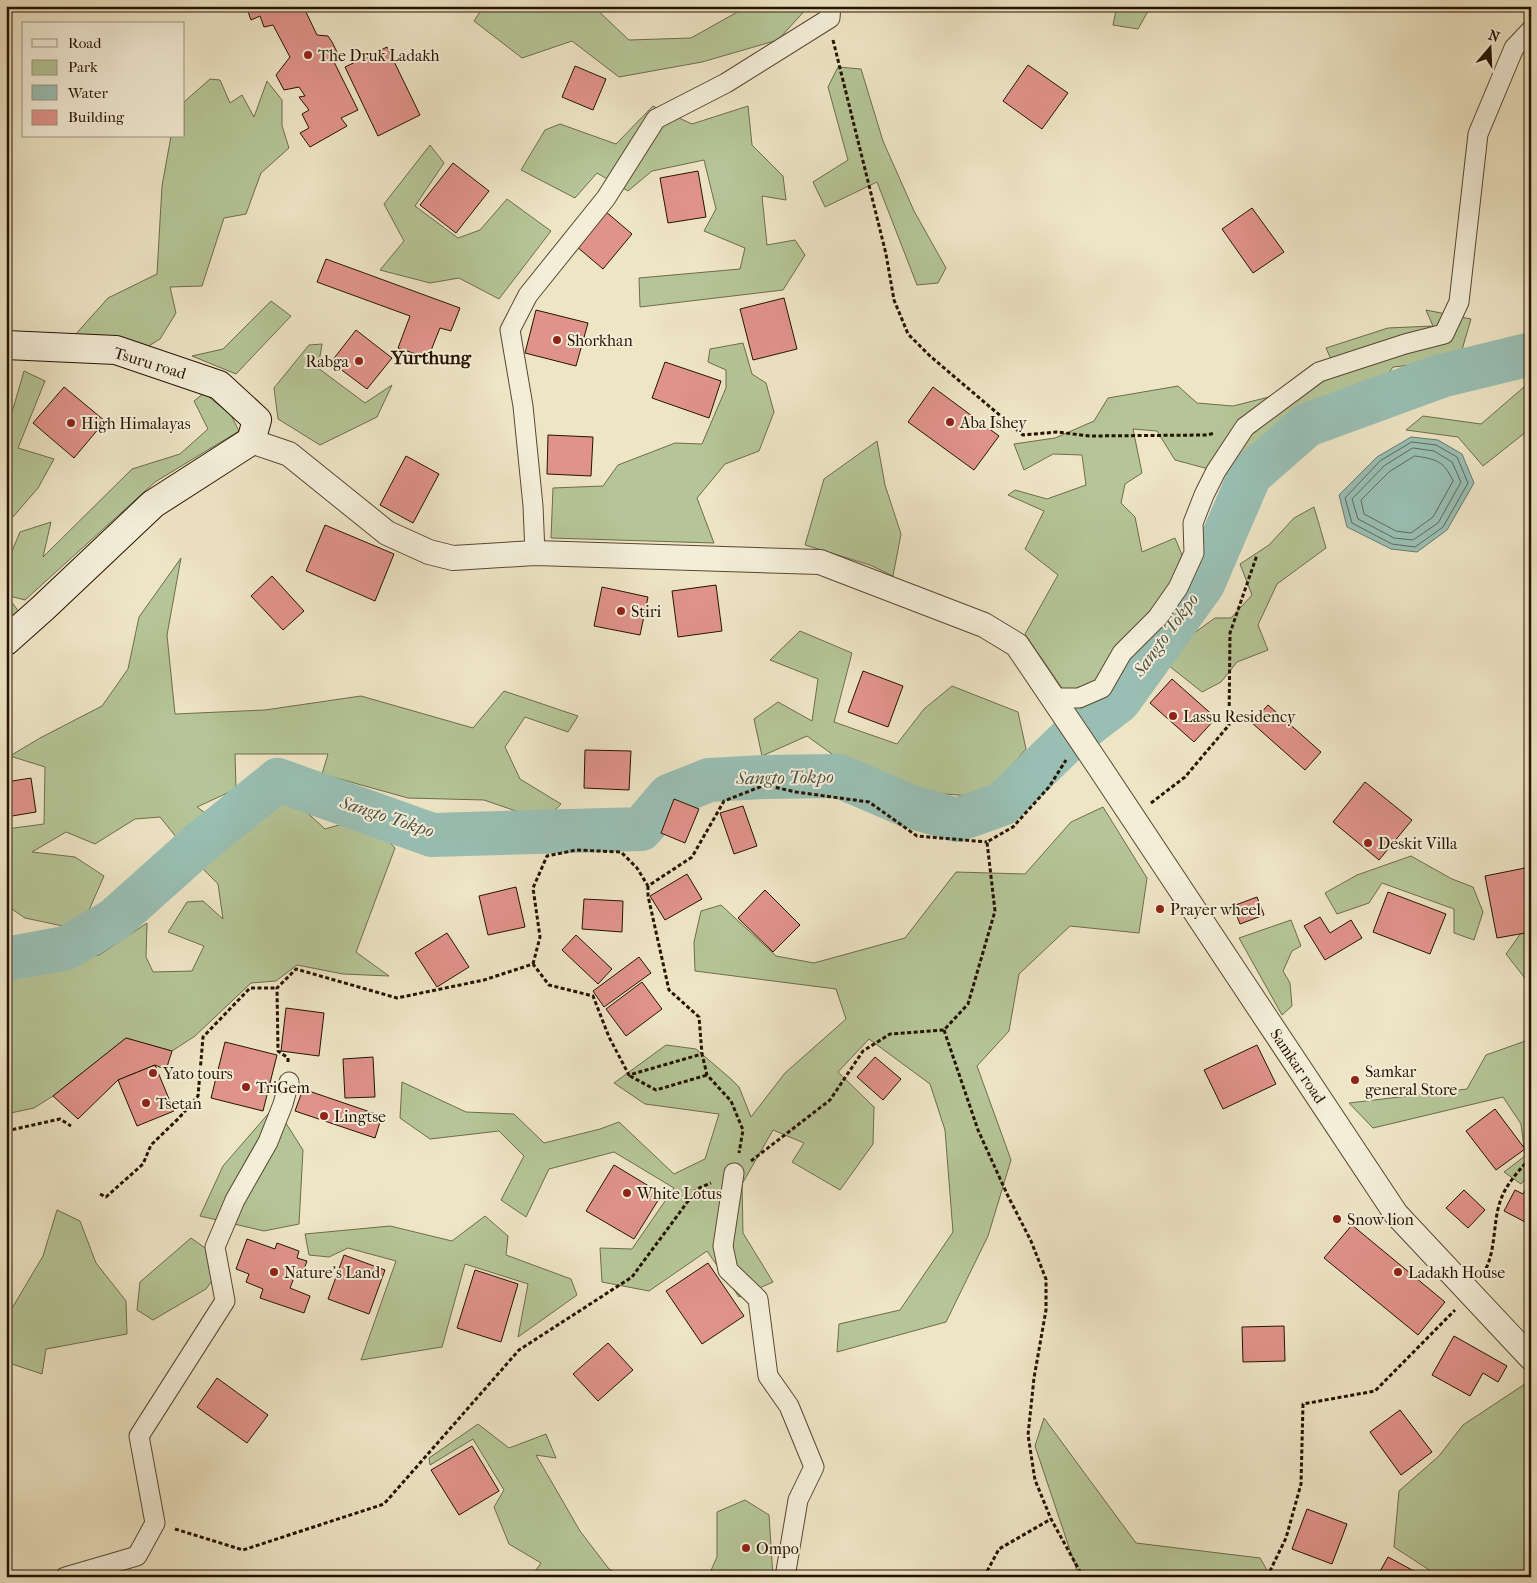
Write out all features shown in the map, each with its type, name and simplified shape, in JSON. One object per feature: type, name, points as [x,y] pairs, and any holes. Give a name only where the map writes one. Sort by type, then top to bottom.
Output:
[{"type":"main road","name":"Tsuru road","points":[[6,345],[116,350],[219,385],[257,420],[251,441]]},
{"type":"main road","points":[[6,641],[153,504],[251,441]]},
{"type":"street","points":[[535,553],[533,506],[523,406],[510,330],[528,295],[606,198],[656,119],[726,83],[830,12]]},
{"type":"street","points":[[1052,698],[1079,698],[1102,688],[1122,653],[1157,618],[1178,588],[1194,553],[1193,522],[1204,496],[1216,471],[1245,427],[1319,372],[1405,344],[1444,334],[1459,302],[1478,134],[1514,48],[1531,30]]},
{"type":"street","name":"Samkar road","points":[[251,441],[289,454],[387,533],[429,552],[453,558],[535,553],[820,562],[984,625],[1017,645],[1066,717],[1080,754],[1133,817],[1396,1214],[1531,1358]]},
{"type":"street","points":[[65,1577],[137,1556],[156,1523],[139,1436],[225,1301],[215,1247],[235,1200],[268,1142],[283,1104],[289,1082]]},
{"type":"street","points":[[734,1173],[723,1246],[728,1270],[758,1299],[768,1376],[789,1406],[814,1466],[798,1500],[785,1577]]},
{"type":"path","points":[[830,12],[833,40],[886,254],[894,300],[908,334],[930,356],[1024,435],[1058,432],[1090,436],[1207,435],[1245,427]]},
{"type":"path","points":[[1133,817],[1185,778],[1230,725],[1230,633],[1257,555]]},
{"type":"path","points":[[648,886],[692,857],[724,801],[765,784],[796,792],[869,802],[917,836],[987,842],[1014,826],[1080,754]]},
{"type":"path","points":[[156,1523],[243,1550],[384,1504],[519,1350],[632,1277],[697,1189],[734,1173],[830,1100],[863,1051],[890,1034],[944,1030],[968,1004],[994,911],[987,842]]},
{"type":"path","points":[[533,964],[540,937],[533,888],[547,856],[576,850],[621,852],[637,868],[648,886],[648,896],[668,990],[699,1017],[702,1054],[707,1075],[731,1102],[743,1130],[734,1173]]},
{"type":"path","points":[[100,1194],[106,1197],[143,1164],[151,1146],[198,1096],[203,1037],[250,988],[277,988],[296,969],[397,998],[484,980],[533,964]]},
{"type":"path","points":[[533,964],[549,986],[593,996],[609,1037],[629,1076],[656,1090],[707,1075]]},
{"type":"path","points":[[277,988],[278,1052],[288,1058],[289,1082]]},
{"type":"path","points":[[944,1030],[978,1130],[1031,1241],[1046,1279],[1046,1310],[1034,1378],[1028,1435],[1035,1480],[1050,1518],[1083,1577]]},
{"type":"path","points":[[629,1076],[702,1054]]},
{"type":"path","points":[[6,1131],[60,1119],[72,1126]]},
{"type":"path","points":[[1267,1577],[1286,1538],[1301,1484],[1302,1404],[1376,1391],[1470,1294],[1487,1267],[1498,1209],[1509,1182],[1531,1157]]},
{"type":"path","points":[[984,1577],[998,1549],[1050,1518]]},
{"type":"green space","points":[[484,6],[594,7],[629,40],[691,38],[748,6],[809,6],[778,40],[702,62],[619,77],[572,41],[522,58],[474,21]]},
{"type":"green space","points":[[1117,6],[1151,6],[1138,29],[1113,25]]},
{"type":"green space","points":[[838,67],[861,69],[883,141],[914,211],[946,268],[938,283],[917,285],[877,182],[825,207],[813,182],[848,160],[828,87]]},
{"type":"green space","points":[[210,79],[220,80],[230,103],[242,95],[254,117],[267,81],[282,100],[282,126],[289,148],[261,173],[246,214],[224,218],[202,286],[170,287],[176,313],[160,339],[144,349],[75,335],[108,298],[157,274],[162,186],[171,138],[185,138],[185,101]]},
{"type":"green space","points":[[653,106],[692,124],[748,106],[752,145],[783,176],[786,200],[762,196],[767,245],[795,240],[805,255],[783,290],[640,307],[639,278],[740,269],[745,248],[704,231],[716,209],[704,160],[652,171],[628,191],[597,173],[575,198],[521,170],[545,130],[560,124],[616,144]]},
{"type":"green space","points":[[430,145],[444,163],[415,206],[458,238],[480,230],[507,199],[551,231],[499,299],[459,278],[430,283],[380,270],[404,241],[384,204]]},
{"type":"green space","points":[[271,301],[291,316],[236,374],[192,356],[223,349]]},
{"type":"green space","points":[[1426,310],[1471,319],[1459,360],[1393,367],[1381,383],[1312,405],[1263,439],[1231,475],[1175,460],[1157,431],[1133,429],[1142,473],[1125,484],[1121,503],[1135,517],[1142,552],[1175,538],[1182,555],[1167,591],[1122,643],[1088,703],[1064,691],[1025,634],[1058,575],[1025,549],[1044,511],[1008,495],[1015,490],[1047,499],[1086,485],[1082,455],[1053,454],[1024,470],[1014,444],[1055,438],[1094,421],[1108,398],[1178,386],[1197,403],[1233,406],[1285,393],[1334,366],[1326,348],[1388,328],[1433,326]]},
{"type":"green space","points":[[743,343],[752,374],[766,383],[774,412],[759,451],[725,464],[697,498],[714,543],[551,538],[553,488],[603,486],[618,465],[675,443],[702,444],[726,388],[726,370],[708,362],[710,349]]},
{"type":"green space","points":[[322,344],[318,368],[365,403],[392,385],[377,417],[320,445],[278,419],[274,388],[309,345]]},
{"type":"green space","points":[[24,371],[45,381],[18,448],[54,459],[38,488],[6,525],[6,433]]},
{"type":"green space","points":[[1531,381],[1531,428],[1483,466],[1458,437],[1406,430],[1423,416],[1481,424]]},
{"type":"green space","points":[[204,393],[231,415],[239,431],[155,482],[25,600],[6,595],[6,565],[20,532],[51,522],[43,557],[132,469],[180,454],[208,429],[194,401]]},
{"type":"green space","points":[[877,441],[885,485],[901,534],[893,576],[870,565],[805,545],[824,479]]},
{"type":"green space","points":[[1314,507],[1326,548],[1277,584],[1258,625],[1268,650],[1237,662],[1221,682],[1202,692],[1168,665],[1187,638],[1215,618],[1231,618],[1252,595],[1240,564],[1269,545],[1294,518]]},
{"type":"green space","points":[[181,558],[167,635],[175,714],[265,710],[361,696],[473,728],[504,691],[578,716],[568,732],[525,717],[505,747],[520,779],[561,804],[545,821],[484,800],[408,798],[322,774],[328,754],[235,754],[236,789],[197,807],[208,815],[177,838],[160,817],[135,819],[95,844],[66,832],[32,852],[75,857],[104,876],[89,910],[63,926],[25,918],[6,905],[6,829],[44,824],[45,767],[10,756],[102,706],[128,669],[139,617]]},
{"type":"green space","points":[[10,600],[20,613],[6,624],[6,602]]},
{"type":"green space","points":[[800,631],[852,653],[834,722],[897,744],[924,709],[952,686],[1018,712],[1026,749],[984,797],[918,792],[868,780],[807,736],[762,756],[754,719],[778,702],[812,721],[818,679],[770,660]]},
{"type":"green space","points":[[288,795],[325,829],[366,817],[395,848],[356,952],[389,976],[343,974],[297,965],[276,981],[251,983],[195,1036],[172,1051],[126,1038],[53,1096],[34,1108],[6,1114],[6,973],[53,959],[99,955],[147,923],[146,957],[153,972],[192,971],[204,946],[168,932],[187,902],[203,901],[223,919],[218,884],[199,865],[253,812]]},
{"type":"green space","points":[[1103,807],[1147,878],[1139,933],[1070,926],[1019,974],[1009,1031],[977,1066],[1011,1160],[988,1236],[946,1322],[837,1352],[839,1324],[900,1310],[953,1232],[945,1130],[930,1084],[869,1039],[838,1072],[874,1107],[873,1144],[840,1190],[792,1162],[804,1143],[773,1130],[742,1184],[743,1233],[773,1282],[739,1297],[707,1251],[649,1291],[602,1282],[600,1248],[632,1249],[674,1188],[614,1152],[549,1169],[526,1217],[501,1200],[524,1156],[499,1131],[430,1139],[400,1118],[402,1082],[466,1112],[514,1114],[544,1143],[600,1129],[619,1122],[674,1174],[705,1159],[719,1114],[645,1104],[614,1083],[666,1045],[696,1049],[739,1087],[751,1117],[785,1073],[846,1019],[836,989],[695,971],[694,942],[701,911],[721,905],[776,956],[814,963],[905,938],[956,872],[1025,874],[1071,822]]},
{"type":"green space","points":[[1411,856],[1452,879],[1473,887],[1483,912],[1474,940],[1454,933],[1454,909],[1382,883],[1369,903],[1337,914],[1325,893],[1357,875]]},
{"type":"green space","points":[[1531,919],[1531,986],[1506,954]]},
{"type":"green space","points":[[1291,920],[1301,946],[1292,951],[1283,971],[1290,983],[1292,1006],[1282,1015],[1239,938]]},
{"type":"green space","points":[[1531,1039],[1531,1172],[1521,1184],[1504,1172],[1525,1156],[1521,1124],[1503,1097],[1373,1128],[1349,1103],[1467,1089],[1486,1055]]},
{"type":"green space","points":[[275,1106],[303,1150],[299,1224],[264,1231],[200,1216],[223,1166]]},
{"type":"green space","points":[[57,1210],[80,1221],[96,1263],[126,1301],[127,1334],[46,1349],[42,1374],[6,1362],[6,1344],[11,1310],[43,1256]]},
{"type":"green space","points":[[485,1216],[508,1236],[506,1255],[571,1279],[577,1295],[518,1337],[528,1284],[465,1264],[442,1347],[361,1360],[396,1261],[348,1248],[329,1257],[309,1255],[305,1234],[390,1226],[452,1241]]},
{"type":"green space","points":[[191,1238],[225,1262],[206,1289],[153,1320],[137,1310],[140,1282]]},
{"type":"green space","points":[[1531,1380],[1531,1577],[1440,1577],[1394,1547],[1399,1491],[1439,1456],[1463,1425]]},
{"type":"green space","points":[[1044,1418],[1136,1543],[1260,1558],[1271,1577],[1079,1577],[1035,1446]]},
{"type":"green space","points":[[478,1424],[509,1448],[546,1434],[556,1458],[536,1455],[580,1531],[609,1569],[624,1577],[531,1577],[541,1563],[509,1544],[494,1507],[504,1490],[473,1439],[430,1465],[429,1458]]},
{"type":"green space","points":[[745,1500],[769,1515],[773,1577],[708,1577],[717,1557],[717,1512]]},
{"type":"water","points":[[1411,437],[1438,440],[1462,454],[1474,483],[1447,530],[1417,552],[1391,549],[1347,527],[1339,495],[1377,457]]},
{"type":"building","points":[[246,6],[303,6],[317,35],[328,36],[337,52],[334,62],[358,110],[341,118],[347,126],[310,147],[300,133],[309,128],[302,114],[309,110],[299,97],[305,96],[299,87],[284,90],[276,75],[290,57],[273,25],[264,27],[260,16],[251,20]]},
{"type":"building","points":[[387,47],[420,115],[378,136],[345,67]]},
{"type":"building","points":[[1028,65],[1068,93],[1042,129],[1003,101]]},
{"type":"building","points":[[575,66],[606,79],[593,110],[562,97]]},
{"type":"building","points":[[453,163],[489,191],[456,233],[420,205]]},
{"type":"building","points":[[698,171],[706,217],[668,223],[660,178]]},
{"type":"building","points":[[1252,208],[1284,252],[1253,273],[1222,229]]},
{"type":"building","points":[[605,211],[632,234],[603,269],[576,246]]},
{"type":"building","points":[[326,259],[460,308],[451,331],[440,328],[428,358],[398,348],[410,316],[317,282]]},
{"type":"building","points":[[784,298],[797,349],[753,360],[740,309]]},
{"type":"building","points":[[536,310],[588,323],[576,366],[525,353]]},
{"type":"building","points":[[356,330],[392,358],[367,389],[331,362]]},
{"type":"building","points":[[665,362],[721,381],[709,418],[652,398]]},
{"type":"building","points":[[64,387],[105,421],[74,458],[33,423]]},
{"type":"building","points":[[933,387],[999,436],[974,470],[908,422]]},
{"type":"building","points":[[548,435],[593,437],[591,476],[547,474]]},
{"type":"building","points":[[406,456],[439,474],[413,523],[380,505]]},
{"type":"building","points":[[325,525],[394,554],[375,601],[306,571]]},
{"type":"building","points":[[272,576],[304,611],[283,630],[251,596]]},
{"type":"building","points":[[716,585],[722,631],[678,637],[672,591]]},
{"type":"building","name":"Stiri","points":[[602,587],[648,597],[640,635],[594,626]]},
{"type":"building","points":[[863,671],[903,686],[888,727],[848,712]]},
{"type":"building","points":[[1172,679],[1216,718],[1194,742],[1150,703]]},
{"type":"building","points":[[1268,705],[1321,752],[1305,770],[1252,723]]},
{"type":"building","points":[[585,750],[631,751],[629,790],[584,788]]},
{"type":"building","points":[[31,778],[36,812],[6,817],[6,782]]},
{"type":"building","points":[[1365,782],[1412,820],[1379,860],[1333,822]]},
{"type":"building","points":[[674,799],[699,809],[685,843],[661,833]]},
{"type":"building","points":[[743,806],[757,846],[734,854],[720,813]]},
{"type":"building","points":[[1530,867],[1531,932],[1497,938],[1485,876]]},
{"type":"building","points":[[687,874],[702,899],[665,920],[650,896]]},
{"type":"building","points":[[516,887],[525,927],[488,935],[479,896]]},
{"type":"building","points":[[765,890],[800,925],[773,952],[738,918]]},
{"type":"building","points":[[1388,892],[1446,914],[1430,954],[1373,932]]},
{"type":"building","points":[[1257,897],[1264,915],[1240,924],[1233,906]]},
{"type":"building","points":[[584,899],[623,901],[622,932],[582,929]]},
{"type":"building","points":[[1320,917],[1330,933],[1351,920],[1362,938],[1325,960],[1304,926]]},
{"type":"building","points":[[447,933],[469,967],[437,987],[415,953]]},
{"type":"building","points":[[576,935],[612,969],[598,984],[562,950]]},
{"type":"building","points":[[639,957],[651,973],[604,1007],[593,991]]},
{"type":"building","points":[[642,982],[662,1009],[626,1036],[606,1009]]},
{"type":"building","points":[[286,1008],[324,1013],[319,1056],[281,1051]]},
{"type":"building","points":[[126,1038],[172,1051],[166,1070],[155,1065],[118,1080],[78,1119],[53,1096]]},
{"type":"building","points":[[225,1042],[277,1055],[263,1111],[211,1098]]},
{"type":"building","points":[[1257,1045],[1276,1084],[1223,1109],[1204,1070]]},
{"type":"building","points":[[373,1057],[375,1097],[345,1098],[343,1059]]},
{"type":"building","points":[[875,1057],[901,1079],[883,1100],[857,1077]]},
{"type":"building","points":[[155,1065],[174,1111],[137,1126],[118,1080]]},
{"type":"building","points":[[303,1089],[382,1116],[375,1138],[295,1111]]},
{"type":"building","points":[[1495,1109],[1525,1149],[1496,1170],[1466,1131]]},
{"type":"building","points":[[614,1165],[662,1194],[634,1239],[586,1211]]},
{"type":"building","points":[[1531,1180],[1531,1225],[1504,1211],[1515,1190],[1523,1194]]},
{"type":"building","points":[[1464,1190],[1485,1210],[1468,1228],[1446,1208]]},
{"type":"building","points":[[1352,1225],[1445,1302],[1418,1335],[1324,1258]]},
{"type":"building","points":[[247,1239],[275,1249],[277,1243],[299,1251],[297,1258],[307,1261],[303,1272],[297,1270],[290,1288],[310,1296],[304,1313],[260,1298],[263,1289],[246,1282],[249,1274],[236,1269]]},
{"type":"building","points":[[344,1255],[385,1270],[369,1314],[328,1299]]},
{"type":"building","points":[[708,1263],[744,1316],[702,1344],[666,1291]]},
{"type":"building","points":[[475,1270],[518,1284],[501,1342],[457,1328]]},
{"type":"building","points":[[1284,1326],[1285,1361],[1243,1362],[1242,1327]]},
{"type":"building","points":[[1454,1336],[1507,1366],[1498,1382],[1483,1373],[1470,1396],[1432,1375]]},
{"type":"building","points":[[608,1343],[633,1370],[598,1401],[573,1374]]},
{"type":"building","points":[[217,1378],[268,1415],[247,1443],[197,1407]]},
{"type":"building","points":[[1400,1410],[1432,1452],[1401,1475],[1370,1432]]},
{"type":"building","points":[[472,1446],[499,1491],[459,1515],[431,1470]]},
{"type":"building","points":[[1307,1509],[1347,1524],[1332,1564],[1292,1549]]},
{"type":"building","points":[[1388,1557],[1425,1577],[1366,1577],[1369,1571],[1378,1575]]},
{"type":"waterway","name":"Sangto Tokpo","points":[[6,959],[66,948],[114,920],[199,844],[278,780],[432,835],[641,829],[669,796],[709,780],[764,777],[839,776],[909,806],[957,820],[1002,804],[1068,740],[1119,701],[1203,584],[1250,475],[1307,425],[1441,376],[1531,354]]},
{"type":"place","name":"The Druk Ladakh","points":[[308,55]]},
{"type":"place","name":"Shorkhan","points":[[557,340]]},
{"type":"place","name":"Rabga","points":[[359,361]]},
{"type":"place","name":"Aba Ishey","points":[[950,422]]},
{"type":"place","name":"High Himalayas","points":[[71,423]]},
{"type":"place","name":"Stiri","points":[[621,611]]},
{"type":"place","name":"Lassu Residency","points":[[1173,716]]},
{"type":"place","name":"Deskit Villa","points":[[1368,843]]},
{"type":"place","name":"Prayer wheel","points":[[1160,909]]},
{"type":"place","name":"Yato tours","points":[[153,1073]]},
{"type":"place","name":"Samkar general Store","points":[[1355,1080]]},
{"type":"place","name":"TriGem","points":[[246,1087]]},
{"type":"place","name":"Tsetan","points":[[146,1103]]},
{"type":"place","name":"Lingtse","points":[[324,1116]]},
{"type":"place","name":"White Lotus","points":[[627,1193]]},
{"type":"place","name":"Snow lion","points":[[1337,1219]]},
{"type":"place","name":"Nature's Land","points":[[274,1272]]},
{"type":"place","name":"Ladakh House","points":[[1398,1272]]},
{"type":"place","name":"Ompo","points":[[746,1548]]},
{"type":"district","name":"Yurthung","points":[[431,358]]}]
